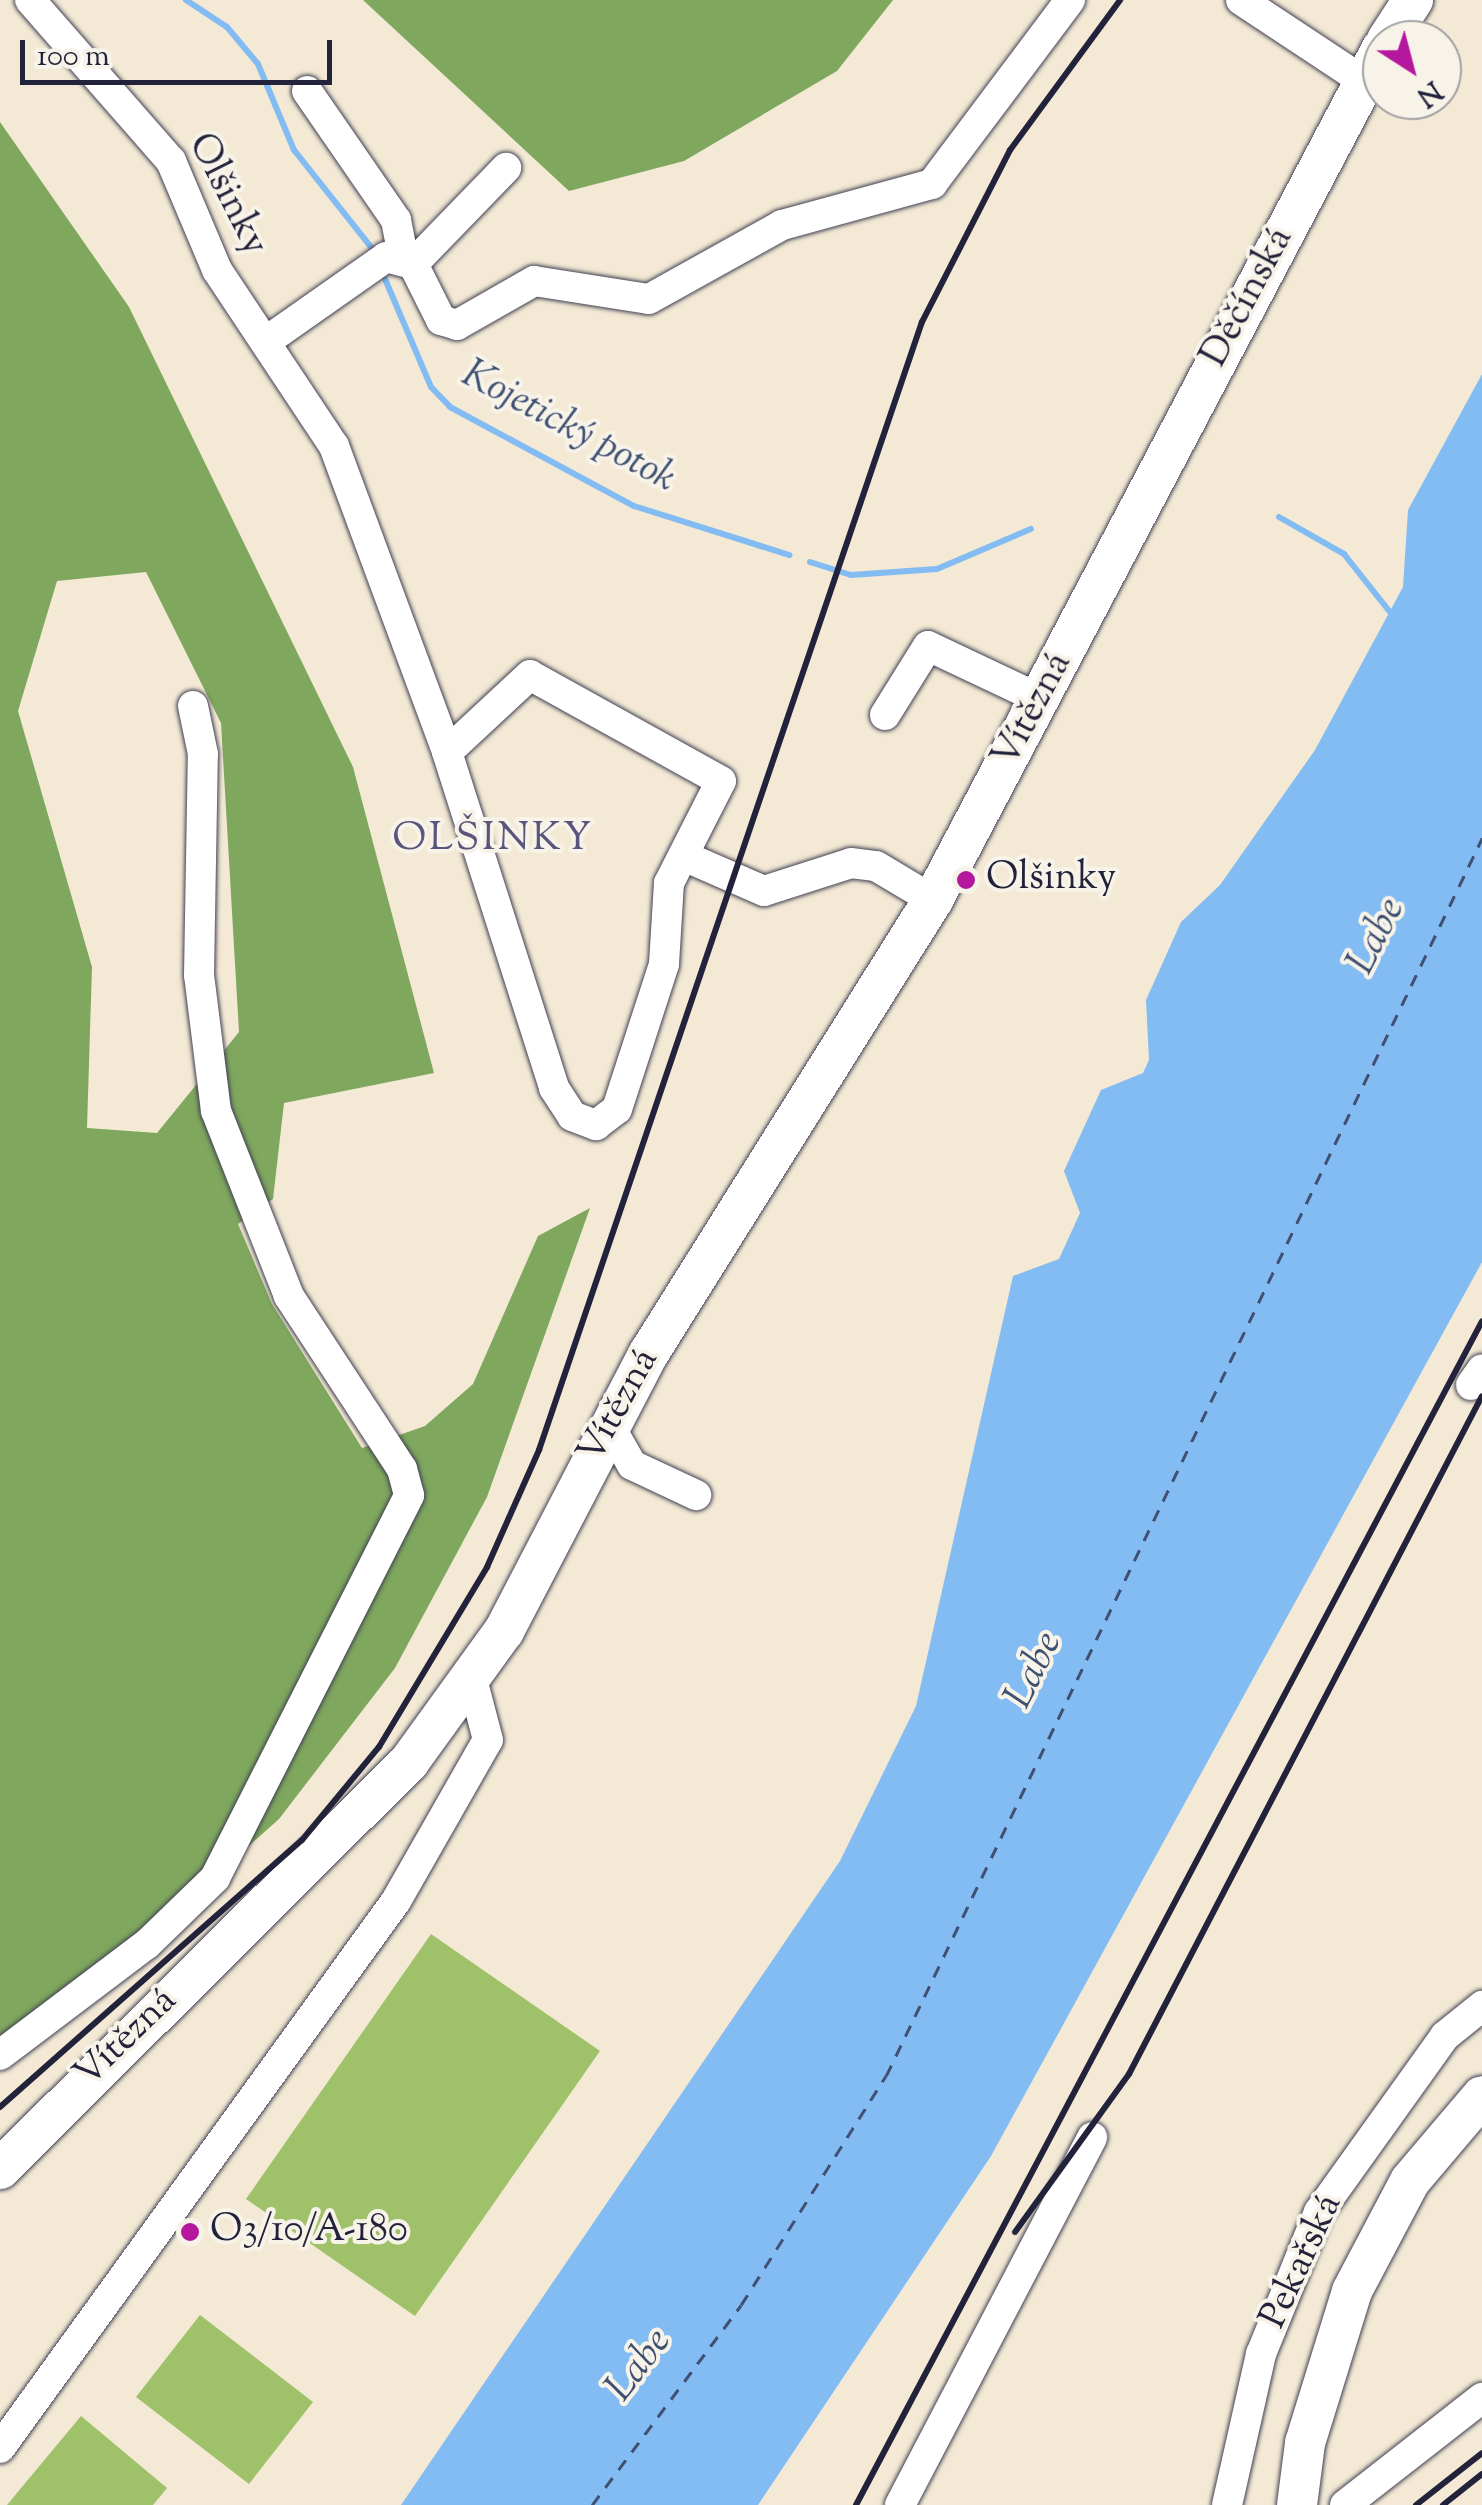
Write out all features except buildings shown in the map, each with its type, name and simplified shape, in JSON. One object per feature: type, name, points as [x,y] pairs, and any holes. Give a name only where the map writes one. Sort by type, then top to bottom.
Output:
[{"type":"main road","name":"Děčínská","points":[[1119,550],[1362,83]]},
{"type":"main road","name":"Vítězná","points":[[0,2170],[118,2042],[295,1883],[472,1679],[609,1424],[933,900],[1119,550]]},
{"type":"main road","name":"Pekařská","points":[[1298,2491],[1319,2389],[1377,2237],[1410,2181],[1482,2096]]},
{"type":"street","name":"Olšinky","points":[[30,0],[171,161],[217,270],[268,340],[340,461],[447,752],[512,973],[572,1116],[596,1124],[617,1109],[664,964],[669,883],[686,857],[721,782],[530,674],[447,752]]},
{"type":"street","points":[[307,91],[396,220],[408,260],[447,324],[534,282],[649,299],[668,294],[782,225],[944,178],[1070,0]]},
{"type":"street","points":[[1240,0],[1362,59]]},
{"type":"street","points":[[268,340],[386,258],[408,260],[506,168]]},
{"type":"street","points":[[885,715],[928,646],[1040,699]]},
{"type":"street","points":[[0,2055],[147,1944],[215,1878],[409,1496],[402,1469],[289,1296],[216,1111],[199,975],[202,754],[193,706]]},
{"type":"street","points":[[686,857],[764,891],[851,863],[876,866],[933,900]]},
{"type":"street","points":[[609,1424],[632,1465],[696,1496]]},
{"type":"street","points":[[0,2448],[396,1901],[488,1740],[472,1679]]},
{"type":"street","name":"Pekařská","points":[[1227,2505],[1261,2354],[1319,2212],[1445,2036],[1482,2006]]},
{"type":"street","points":[[900,2505],[1092,2137]]},
{"type":"street","points":[[1345,2505],[1482,2398]]},
{"type":"green space","points":[[363,0],[893,0],[837,71],[684,161],[569,191]]},
{"type":"green space","points":[[0,122],[129,307],[353,767],[434,1073],[284,1103],[273,1199],[238,1224],[272,1304],[362,1448],[425,1426],[473,1384],[538,1236],[590,1208],[487,1497],[395,1668],[279,1819],[0,2066]],"holes":[[[146,572],[221,723],[239,1032],[157,1133],[87,1128],[92,967],[18,711],[57,581]]]},
{"type":"green space","points":[[431,1934],[600,2051],[415,2316],[246,2199]]},
{"type":"green space","points":[[200,2315],[313,2402],[249,2484],[136,2397]]},
{"type":"green space","points":[[81,2416],[167,2488],[153,2505],[7,2505]]},
{"type":"water","name":"Labe","points":[[1482,374],[1482,1262],[991,2156],[758,2505],[401,2505],[840,1861],[916,1706],[1013,1276],[1059,1259],[1080,1213],[1064,1171],[1101,1090],[1143,1073],[1149,1060],[1146,1000],[1181,922],[1220,885],[1315,750],[1403,587],[1408,510]]},
{"type":"waterway","name":"Kojetický potok","points":[[186,0],[227,27],[258,64],[294,150],[371,247]]},
{"type":"waterway","name":"Kojetický potok","points":[[385,279],[431,387],[450,407],[634,506],[789,555]]},
{"type":"waterway","name":"Kojetický potok","points":[[1279,517],[1344,554],[1390,612]]},
{"type":"waterway","name":"Kojetický potok","points":[[810,562],[851,575],[937,569],[1031,529]]},
{"type":"ferry route","points":[[592,2505],[741,2305],[886,2076],[1482,838]]},
{"type":"railway","points":[[0,2107],[302,1840],[379,1747],[487,1567],[539,1450],[922,322],[1010,150],[1120,0]]},
{"type":"railway","points":[[856,2505],[1482,1321]]},
{"type":"railway","points":[[1015,2232],[1129,2074],[1482,1396]]},
{"type":"railway","points":[[1416,2505],[1482,2453]]},
{"type":"railway","points":[[1443,2505],[1482,2474]]},
{"type":"place","name":"Olšinky","points":[[966,880]]},
{"type":"place","name":"O3/10/A-180","points":[[190,2232]]},
{"type":"district","name":"OLŠINKY","points":[[493,840]]}]
